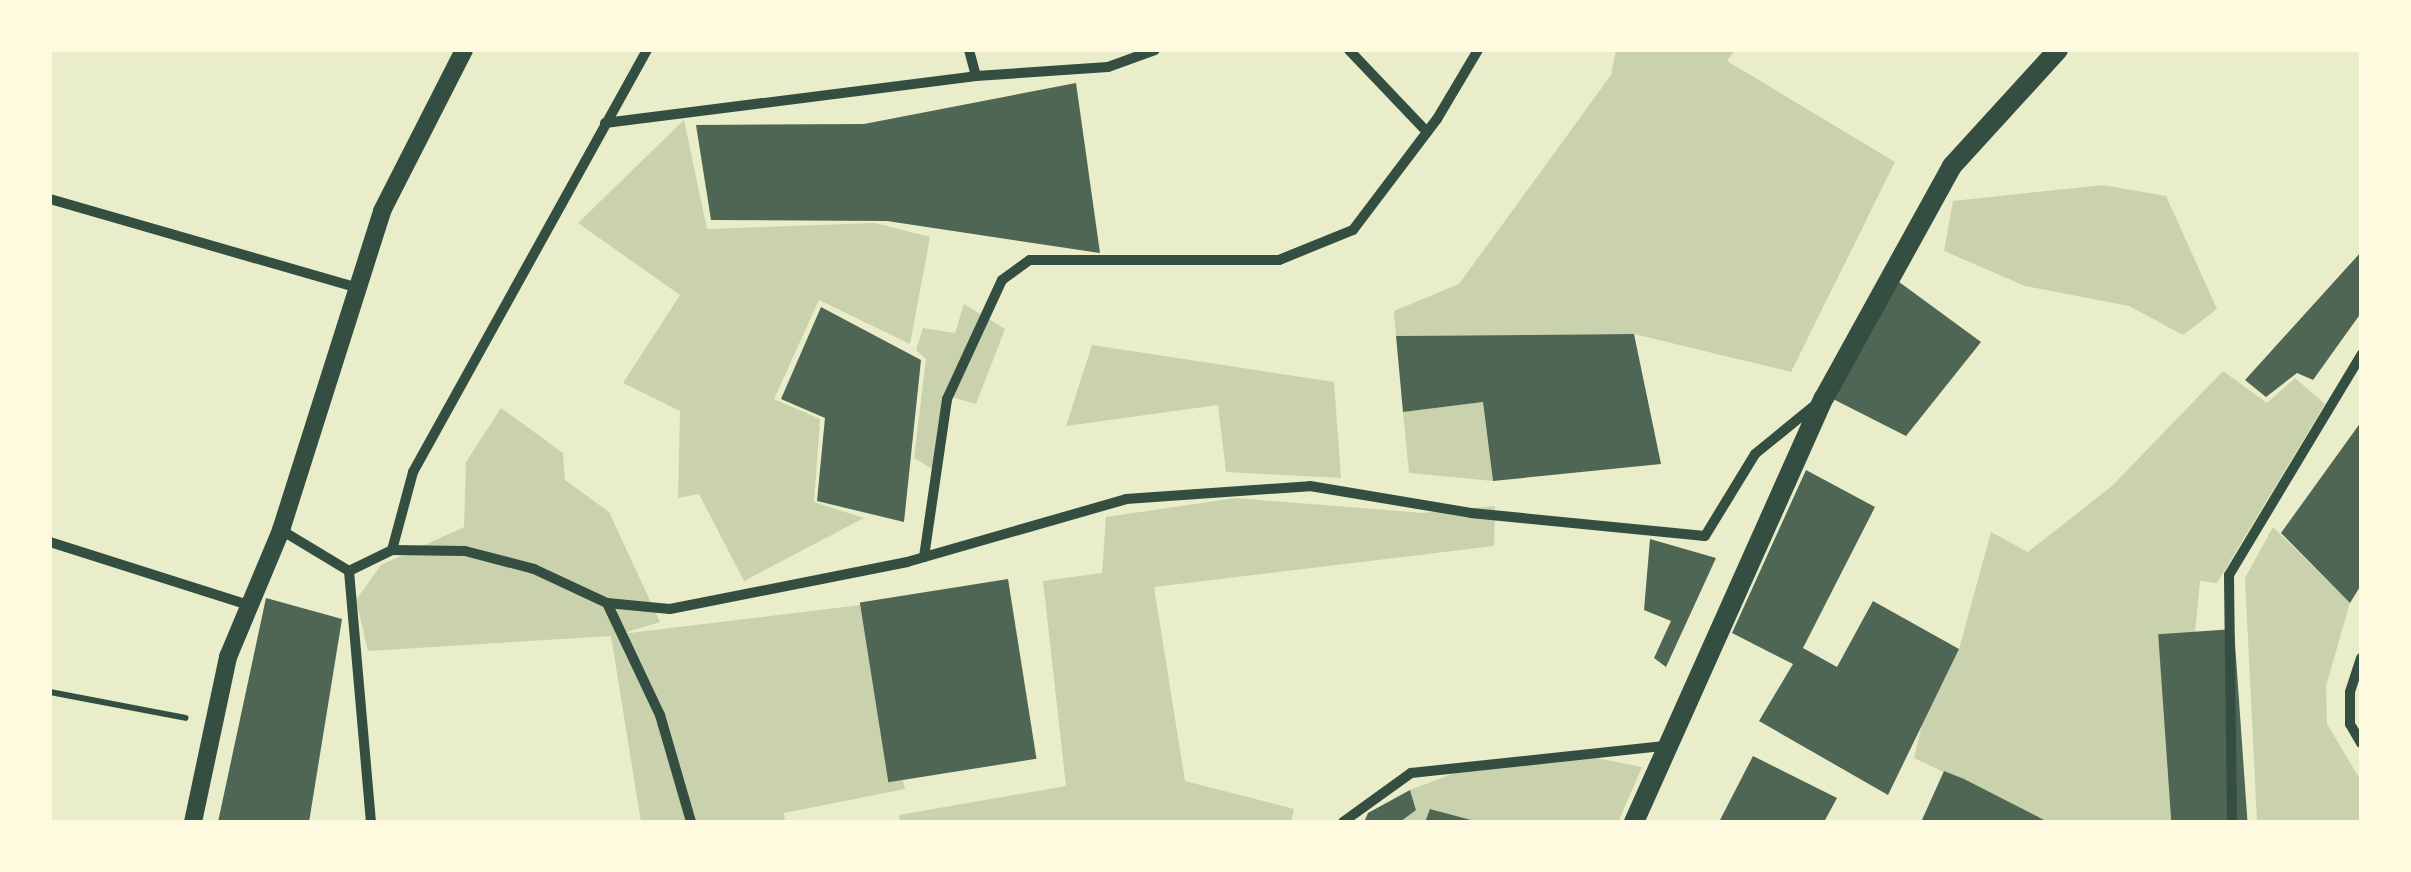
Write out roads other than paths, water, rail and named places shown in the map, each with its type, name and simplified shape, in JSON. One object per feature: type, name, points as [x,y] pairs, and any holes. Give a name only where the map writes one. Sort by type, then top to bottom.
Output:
[{"type":"main road","points":[[1634,822],[1664,746],[1824,398],[1952,166],[2058,50]]},
{"type":"street","points":[[192,822],[228,657],[280,530],[382,212],[464,50]]},
{"type":"street","points":[[392,550],[413,472],[647,50]]},
{"type":"street","points":[[969,50],[976,76]]},
{"type":"street","points":[[604,123],[976,76],[1108,67],[1155,50]]},
{"type":"street","points":[[1349,50],[1427,132]]},
{"type":"street","points":[[924,557],[948,399],[1002,280],[1030,260],[1279,260],[1353,230],[1427,132],[1478,50]]},
{"type":"street","points":[[50,198],[358,288]]},
{"type":"street","points":[[2232,822],[2229,575],[2361,356]]},
{"type":"street","points":[[349,570],[392,550],[465,551],[534,569],[607,603],[670,609],[924,557],[1126,500],[1310,486],[1470,513],[1705,536],[1755,454],[1824,398]]},
{"type":"street","points":[[280,530],[349,570]]},
{"type":"street","points":[[50,542],[248,606]]},
{"type":"street","points":[[349,570],[370,822]]},
{"type":"street","points":[[607,603],[660,715],[691,822]]},
{"type":"street","points":[[2361,658],[2350,692],[2350,724],[2361,742]]},
{"type":"street","points":[[1343,822],[1411,773],[1664,746]]}]
